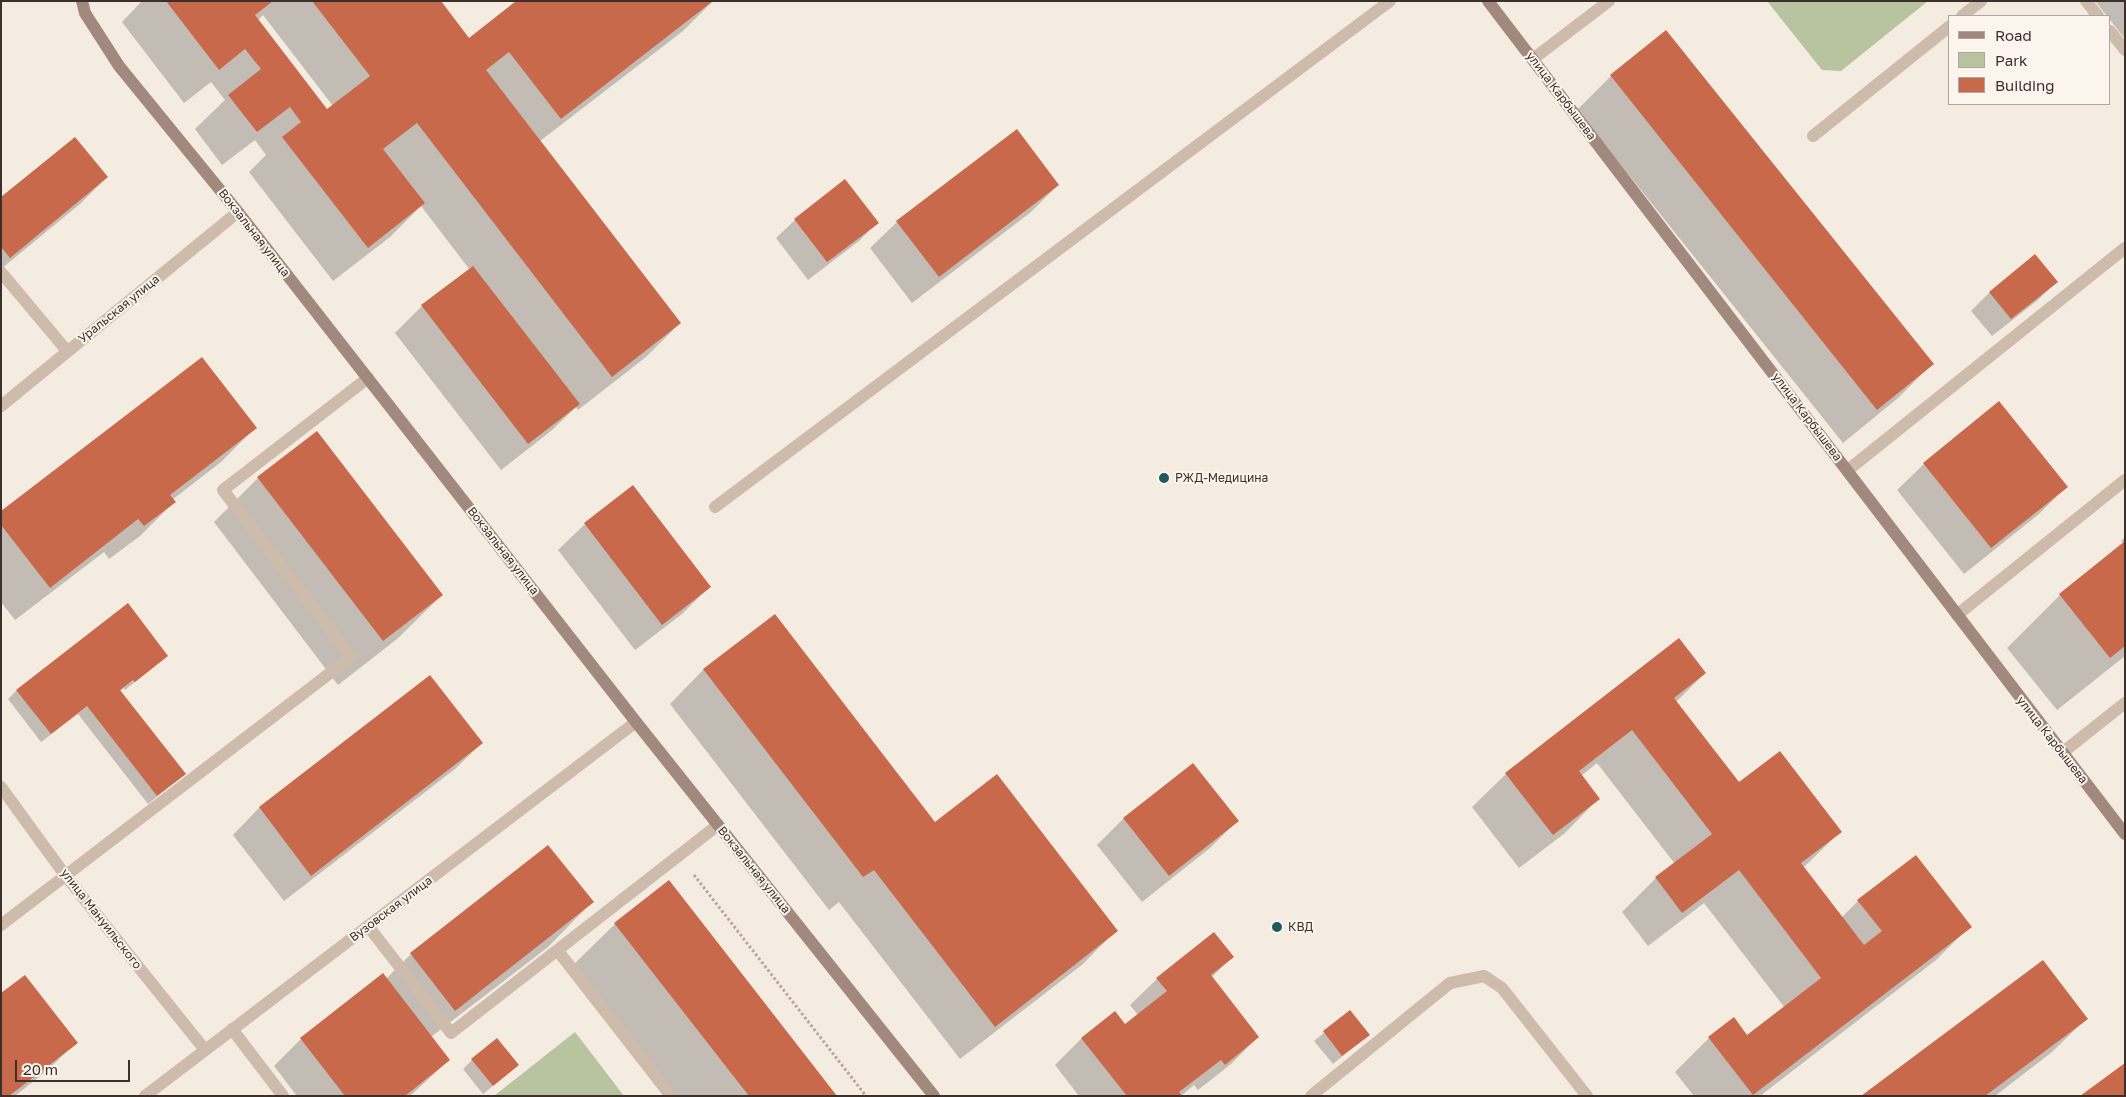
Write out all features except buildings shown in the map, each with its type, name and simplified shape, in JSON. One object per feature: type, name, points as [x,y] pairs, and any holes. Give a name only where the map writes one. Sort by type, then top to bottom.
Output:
[{"type":"street","name":"Вокзальная улица","points":[[82,1],[85,14],[119,66],[238,212],[636,722],[934,1096]]},
{"type":"street","points":[[715,506],[1390,1]]},
{"type":"street","name":"улица Карбышева","points":[[1488,1],[2125,834]]},
{"type":"street","points":[[1533,60],[1609,1]]},
{"type":"street","points":[[1963,15],[1981,1]]},
{"type":"street","points":[[2086,1],[2097,15]]},
{"type":"street","points":[[1813,136],[1948,28]]},
{"type":"street","points":[[2111,32],[2125,50]]},
{"type":"street","name":"Уральская улица","points":[[1,406],[238,212]]},
{"type":"street","points":[[1848,470],[2125,248]]},
{"type":"street","points":[[1,272],[66,351]]},
{"type":"street","points":[[1,925],[351,656],[223,490],[368,378]]},
{"type":"street","points":[[1956,615],[2125,480]]},
{"type":"street","points":[[2062,753],[2125,703]]},
{"type":"street","name":"Вузовская улица","points":[[145,1096],[636,722]]},
{"type":"street","name":"улица Мануильского","points":[[1,787],[66,875],[205,1050]]},
{"type":"street","points":[[368,926],[452,1033],[718,825]]},
{"type":"street","points":[[558,951],[671,1096]]},
{"type":"street","points":[[1311,1096],[1450,983],[1484,976],[1502,988],[1587,1096]]},
{"type":"street","points":[[232,1029],[283,1096]]},
{"type":"path","points":[[679,856],[866,1096]]},
{"type":"green space","points":[[1767,1],[1928,1],[1841,71],[1822,70]]},
{"type":"green space","points":[[575,1032],[624,1096],[494,1096]]},
{"type":"place","name":"РЖД-Медицина","points":[[1164,478]]},
{"type":"place","name":"КВД","points":[[1277,927]]}]
